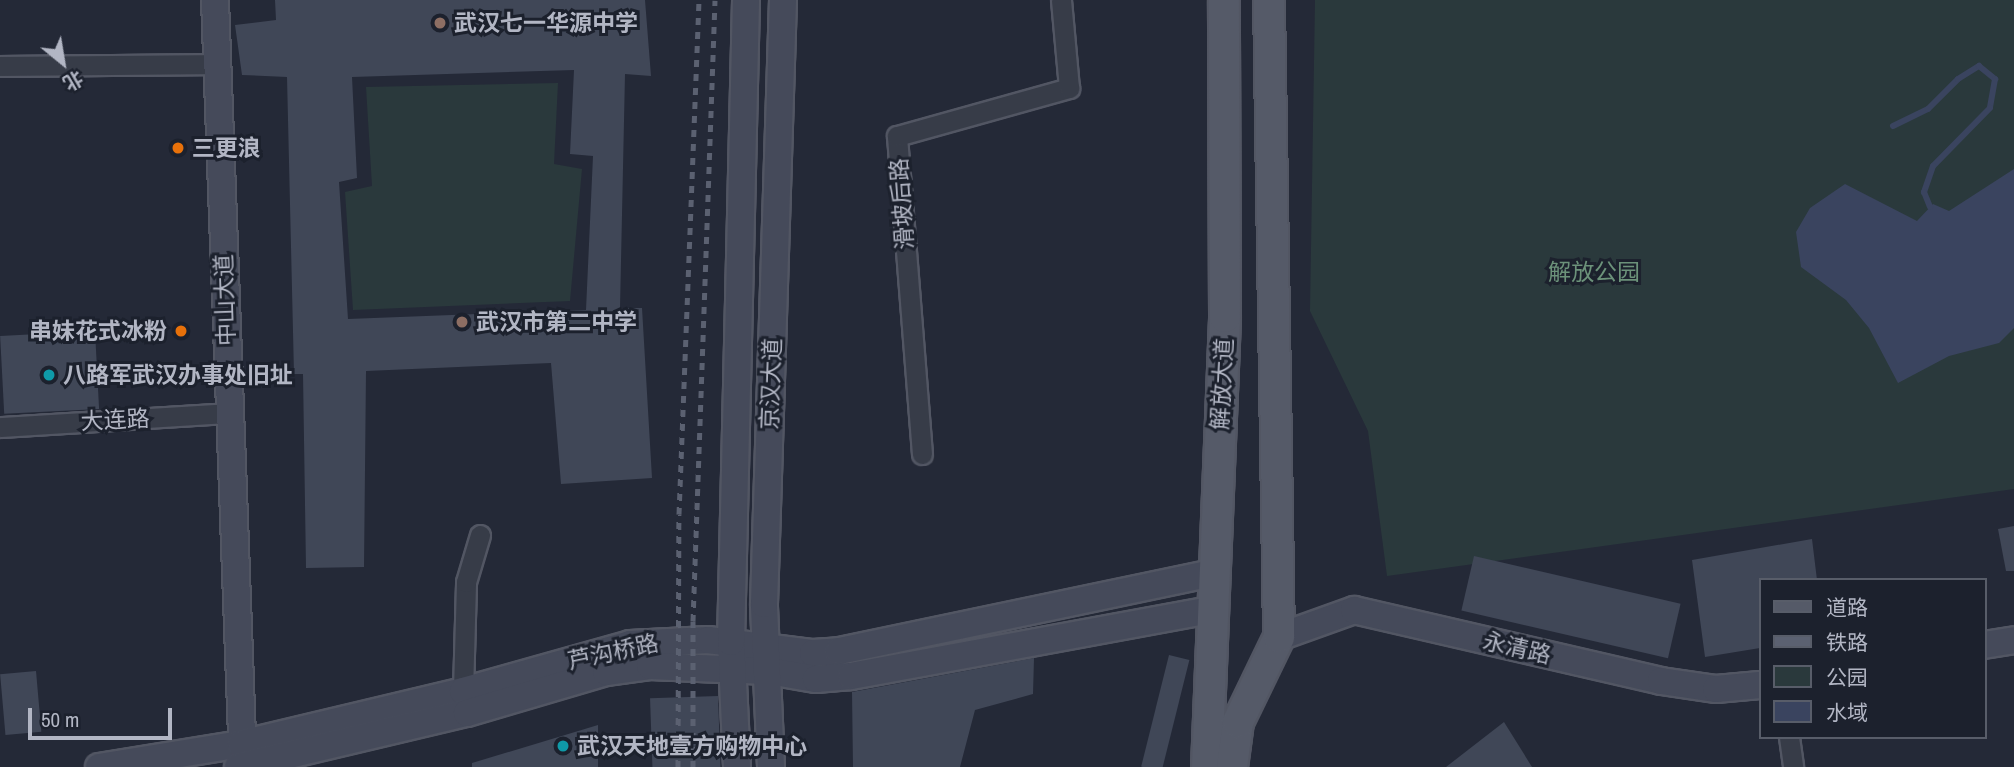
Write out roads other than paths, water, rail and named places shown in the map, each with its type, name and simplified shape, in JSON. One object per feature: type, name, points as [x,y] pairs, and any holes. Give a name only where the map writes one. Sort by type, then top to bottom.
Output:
[{"type":"main road","name":"中山大道","points":[[215,0],[230,414],[235,759]]},
{"type":"main road","name":"京汉大道","points":[[737,767],[732,642],[746,0]]},
{"type":"main road","name":"京汉大道","points":[[771,767],[764,604],[783,0]]},
{"type":"main road","name":"解放大道","points":[[1207,767],[1211,610],[1225,317],[1224,0]]},
{"type":"main road","points":[[1232,767],[1238,722],[1279,636],[1269,0]]},
{"type":"main road","name":"芦沟桥路","points":[[99,767],[235,759],[467,713],[606,672],[650,666],[733,669],[768,659],[839,651],[1213,573]]},
{"type":"main road","name":"芦沟桥路","points":[[235,759],[629,645],[665,640],[732,642],[816,679],[851,676],[1211,610]]},
{"type":"main road","name":"永清路","points":[[1279,636],[1354,610],[1661,681],[1716,689],[1758,685]]},
{"type":"main road","points":[[1986,645],[2014,640]]},
{"type":"main road","points":[[1238,722],[1243,767]]},
{"type":"street","name":"滑坡后路","points":[[922,454],[897,136],[1069,88],[1061,0]]},
{"type":"street","points":[[0,66],[216,64]]},
{"type":"street","name":"大连路","points":[[0,427],[230,414]]},
{"type":"street","points":[[463,691],[466,582],[480,535]]},
{"type":"street","points":[[1788,739],[1793,767]]},
{"type":"water","points":[[2014,169],[2014,328],[1999,343],[1949,356],[1898,383],[1869,328],[1846,300],[1801,267],[1796,232],[1810,208],[1845,184],[1917,221],[1933,204],[1949,211]]},
{"type":"waterway","points":[[1893,126],[1928,109],[1958,79],[1979,66],[1995,79],[1990,108],[1933,166],[1924,192],[1930,207]]},
{"type":"railway","points":[[678,767],[679,514],[699,0]]},
{"type":"railway","points":[[693,767],[693,621],[715,0]]},
{"type":"place","name":"武汉七一华源中学","points":[[440,23]]},
{"type":"place","name":"三更浪","points":[[178,148]]},
{"type":"place","name":"武汉市第二中学","points":[[462,322]]},
{"type":"place","name":"串妹花式冰粉","points":[[181,331]]},
{"type":"place","name":"八路军武汉办事处旧址","points":[[49,375]]},
{"type":"place","name":"武汉天地壹方购物中心","points":[[563,746]]},
{"type":"park label","name":"解放公园","points":[[1594,272]]}]
